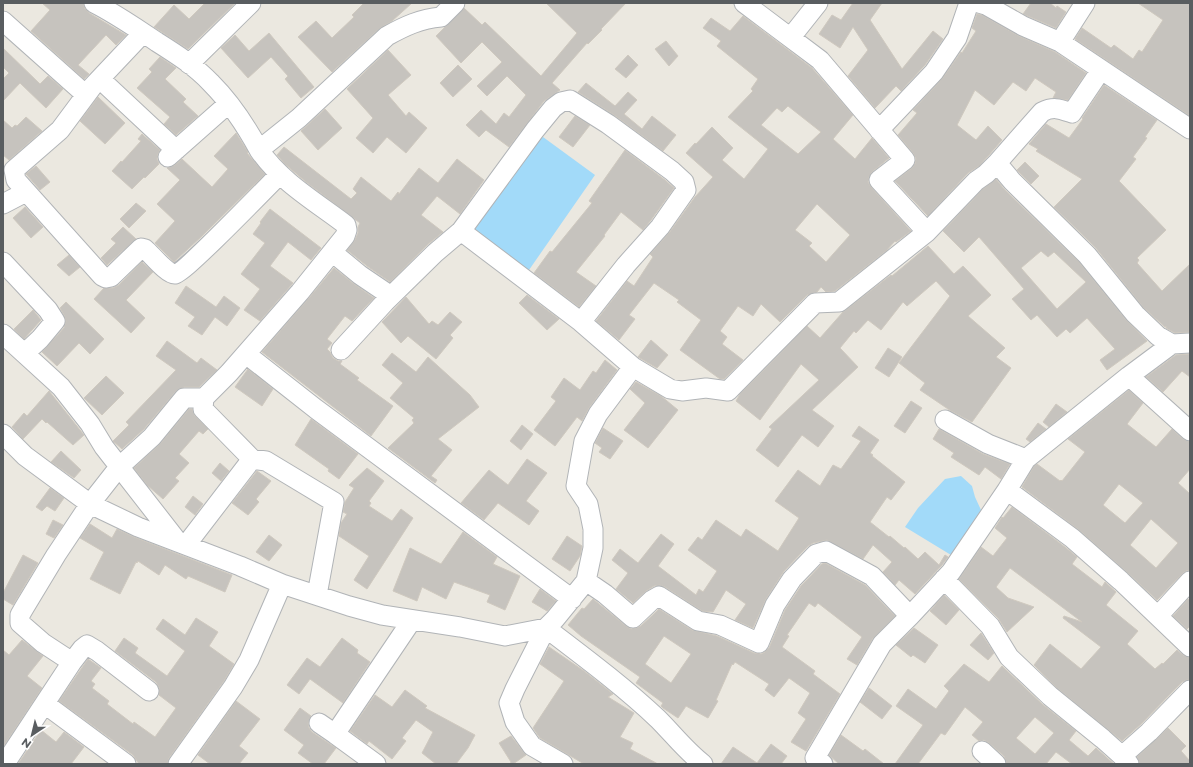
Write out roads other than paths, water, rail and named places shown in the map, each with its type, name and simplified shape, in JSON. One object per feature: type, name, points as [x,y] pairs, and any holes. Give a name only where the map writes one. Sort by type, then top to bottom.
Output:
[{"type":"street","points":[[189,64],[250,3]]},
{"type":"street","points":[[259,150],[299,118],[387,36],[404,26],[426,18],[441,17],[455,3]]},
{"type":"street","points":[[744,3],[820,60],[905,160],[879,180],[927,232]]},
{"type":"street","points":[[791,37],[818,3]]},
{"type":"street","points":[[880,130],[934,72],[957,38],[969,3]]},
{"type":"street","points":[[979,3],[986,5],[1023,26],[1060,42],[1190,129]]},
{"type":"street","points":[[1060,42],[1085,3]]},
{"type":"street","points":[[105,5],[189,64],[211,83],[246,127],[267,162],[313,201],[346,225],[347,230],[345,236],[246,354],[204,398],[203,409],[252,459],[266,462],[334,502],[316,596]]},
{"type":"street","points":[[3,21],[86,95]]},
{"type":"street","points":[[143,33],[86,95],[60,130],[14,170],[16,180],[102,276],[106,278],[111,277],[141,248],[145,249],[166,270],[173,274],[177,274],[194,260],[280,174]]},
{"type":"street","points":[[461,231],[581,322],[633,367],[670,389],[682,392],[706,388],[728,390],[735,385],[815,303],[838,302],[927,232],[976,182],[997,163],[1042,112],[1050,108],[1060,109],[1072,113],[1101,70]]},
{"type":"street","points":[[100,79],[172,154],[228,104]]},
{"type":"street","points":[[341,350],[391,296],[461,231],[535,130],[554,108],[564,100],[570,100],[595,116],[672,171],[684,182],[686,190],[660,227],[626,264],[581,322]]},
{"type":"street","points":[[997,163],[1012,181],[1087,256],[1135,314],[1158,336],[1181,343]]},
{"type":"street","points":[[3,204],[26,192]]},
{"type":"street","points":[[332,252],[360,275],[391,296]]},
{"type":"street","points":[[3,262],[48,310],[55,321],[40,339],[25,353]]},
{"type":"street","points":[[3,334],[61,387],[90,424],[104,447],[119,467],[182,544]]},
{"type":"street","points":[[823,764],[815,758],[882,644],[951,572],[1007,490],[1026,459],[1129,376],[1181,343]]},
{"type":"street","points":[[246,354],[316,409],[572,599]]},
{"type":"street","points":[[563,764],[532,746],[515,722],[509,703],[515,688],[546,628],[586,581],[593,548],[593,529],[588,504],[576,486],[584,441],[598,414],[633,367]]},
{"type":"street","points":[[1129,376],[1190,431]]},
{"type":"street","points":[[72,662],[43,643],[20,623],[20,615],[56,555],[90,504],[119,467],[152,437],[184,398],[204,398]]},
{"type":"street","points":[[945,420],[988,444],[1026,459]]},
{"type":"street","points":[[3,434],[25,456],[90,504],[138,527],[282,584],[316,596],[382,615],[460,627],[505,636],[546,628],[586,658],[652,714],[693,756],[703,764]]},
{"type":"street","points":[[182,544],[252,459]]},
{"type":"street","points":[[1007,490],[1072,538],[1121,581],[1190,647]]},
{"type":"street","points":[[586,581],[605,594],[633,618],[652,600],[659,596],[698,621],[720,625],[759,642],[775,605],[792,579],[816,554],[826,552],[872,576],[910,616]]},
{"type":"street","points":[[944,579],[990,626],[1009,657],[1050,696],[1126,760],[1190,690]]},
{"type":"street","points":[[1158,616],[1190,580]]},
{"type":"street","points":[[182,762],[233,687],[249,660],[282,584]]},
{"type":"street","points":[[335,734],[412,620]]},
{"type":"street","points":[[9,762],[72,662],[82,649],[87,646],[97,650],[149,691]]},
{"type":"street","points":[[45,704],[126,764]]},
{"type":"street","points":[[319,722],[376,764]]},
{"type":"street","points":[[982,751],[996,764]]},
{"type":"water","points":[[543,137],[595,175],[529,270],[521,274],[478,241],[472,220],[531,146]]},
{"type":"water","points":[[961,476],[972,486],[981,510],[977,524],[951,555],[905,527],[918,508],[945,479]]}]
